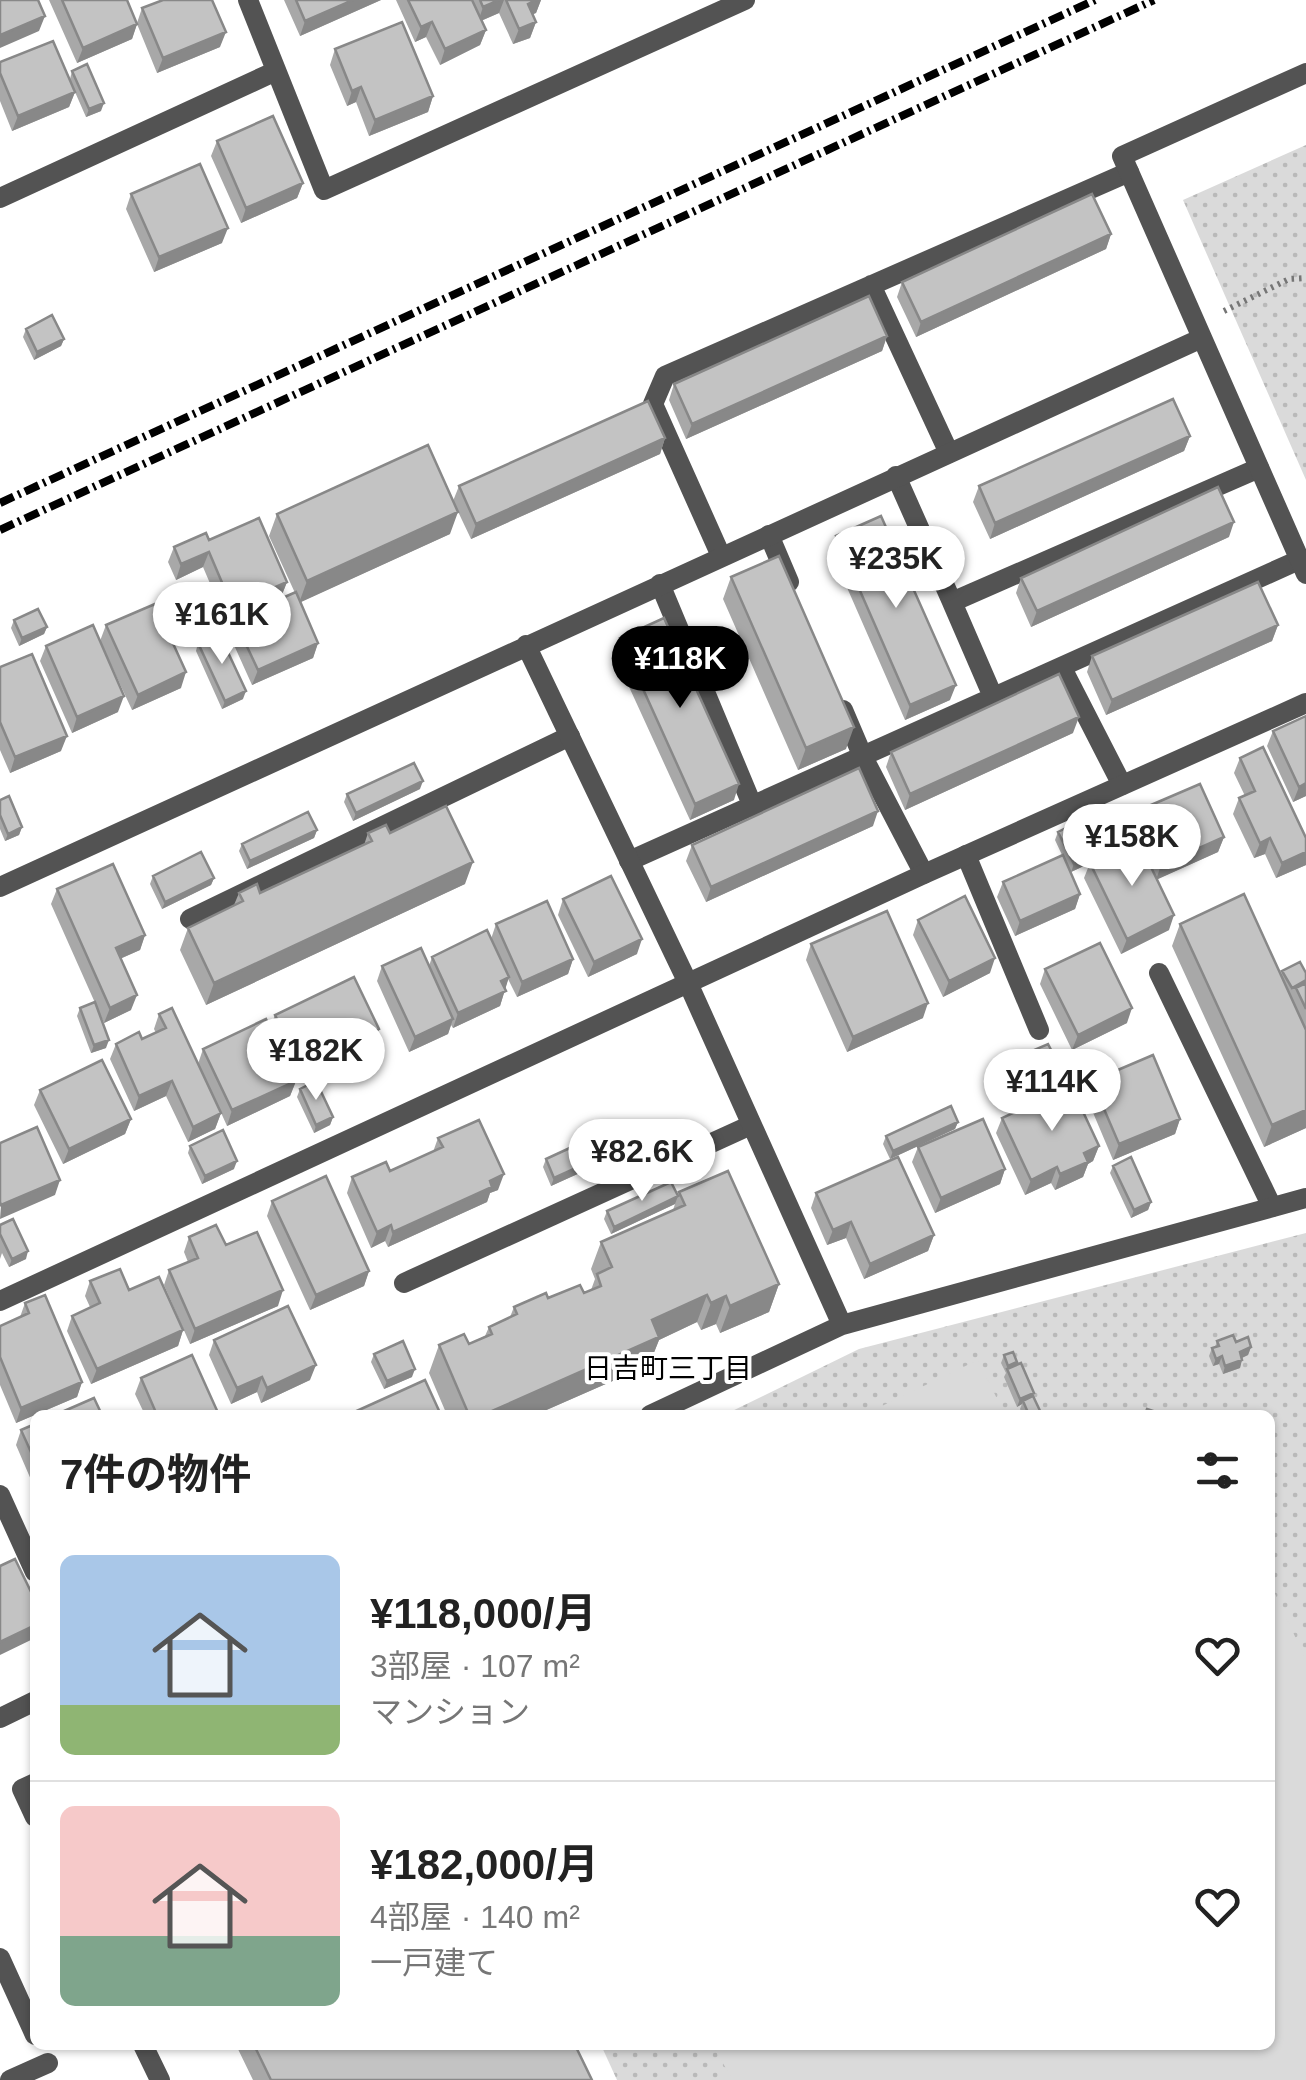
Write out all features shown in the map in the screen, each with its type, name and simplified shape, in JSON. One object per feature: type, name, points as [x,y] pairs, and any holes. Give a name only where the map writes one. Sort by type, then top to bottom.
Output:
[{"type":"street","points":[[248,0],[324,190],[744,0]]},
{"type":"street","points":[[0,198],[276,71]]},
{"type":"street","points":[[629,862],[1062,668],[1302,567],[1122,156],[1306,72]]},
{"type":"street","points":[[721,556],[653,404],[665,376],[1129,172]]},
{"type":"street","points":[[871,286],[949,453]]},
{"type":"street","points":[[0,887],[1202,338]]},
{"type":"street","points":[[952,602],[1259,468]]},
{"type":"street","points":[[896,476],[994,698]]},
{"type":"street","points":[[768,535],[798,603]]},
{"type":"street","points":[[660,584],[753,808]]},
{"type":"street","points":[[526,644],[688,984],[842,1325]]},
{"type":"street","points":[[1062,668],[1122,785]]},
{"type":"street","points":[[834,689],[863,757],[924,874]]},
{"type":"street","points":[[0,1301],[966,854],[1306,703]]},
{"type":"street","points":[[190,918],[570,736]]},
{"type":"street","points":[[966,854],[1039,1030]]},
{"type":"street","points":[[1159,974],[1272,1208]]},
{"type":"street","points":[[404,1283],[751,1125]]},
{"type":"street","points":[[661,1410],[842,1325],[1306,1198]]},
{"type":"street","points":[[0,1495],[30,1561]]},
{"type":"street","points":[[0,1718],[30,1703]]},
{"type":"street","points":[[30,1785],[22,1789],[30,1806]]},
{"type":"street","points":[[0,1958],[30,2024]]},
{"type":"street","points":[[145,2050],[160,2080]]},
{"type":"street","points":[[10,2080],[48,2063]]},
{"type":"path","points":[[1218,314],[1289,279],[1306,278]]},
{"type":"shaded area","points":[[1306,145],[1306,480],[1183,200]]},
{"type":"shaded area","points":[[1306,1233],[1306,2080],[617,2080],[603,2050],[1275,2050],[1275,1410],[734,1410],[859,1349]]},
{"type":"shaded area","points":[[978,1360],[1003,1410],[873,1410]]},
{"type":"shaded area","points":[[1275,1594],[1306,1660],[1306,2080],[733,2080],[715,2050],[1275,2050]]},
{"type":"building","points":[[0,0],[38,0],[45,16],[0,35]]},
{"type":"building","points":[[62,0],[127,0],[137,24],[83,48]]},
{"type":"building","points":[[163,0],[212,0],[226,32],[163,58],[142,8]]},
{"type":"building","points":[[296,0],[353,0],[305,21]]},
{"type":"building","points":[[408,0],[472,0],[486,30],[445,49],[432,22],[421,27]]},
{"type":"building","points":[[480,0],[499,0],[483,7]]},
{"type":"building","points":[[506,0],[536,0],[528,4],[536,22],[519,29]]},
{"type":"building","points":[[402,22],[433,96],[375,120],[361,87],[352,91],[335,49]]},
{"type":"building","points":[[53,41],[75,92],[18,116],[0,73],[0,62]]},
{"type":"building","points":[[87,64],[104,103],[89,109],[72,71]]},
{"type":"building","points":[[273,116],[303,183],[246,208],[217,141]]},
{"type":"building","points":[[200,164],[228,228],[159,257],[131,194]]},
{"type":"building","points":[[1092,194],[1111,234],[921,322],[902,282]]},
{"type":"building","points":[[869,296],[887,336],[692,424],[674,384]]},
{"type":"building","points":[[52,315],[64,339],[37,352],[26,329]]},
{"type":"building","points":[[1173,399],[1190,436],[995,523],[979,486]]},
{"type":"building","points":[[648,401],[665,438],[476,524],[459,486]]},
{"type":"building","points":[[428,445],[458,512],[307,581],[277,514]]},
{"type":"building","points":[[1218,487],[1234,522],[1037,611],[1021,578]]},
{"type":"building","points":[[881,516],[956,685],[910,705],[836,536]]},
{"type":"building","points":[[259,518],[287,582],[232,606],[209,552],[181,564],[174,547],[206,533],[209,540]]},
{"type":"building","points":[[779,556],[854,727],[806,748],[731,577]]},
{"type":"building","points":[[1258,582],[1278,625],[1112,700],[1092,656]]},
{"type":"building","points":[[296,592],[318,643],[258,670],[234,619]]},
{"type":"building","points":[[155,604],[186,672],[138,695],[106,625]]},
{"type":"building","points":[[38,609],[47,627],[22,638],[14,620]]},
{"type":"building","points":[[664,618],[739,784],[695,804],[620,638]]},
{"type":"building","points":[[93,625],[124,696],[77,717],[46,646]]},
{"type":"building","points":[[219,633],[246,691],[225,701],[198,643]]},
{"type":"building","points":[[32,654],[67,736],[15,757],[0,722],[0,667]]},
{"type":"building","points":[[1059,674],[1079,717],[910,794],[891,752]]},
{"type":"building","points":[[1306,716],[1306,783],[1299,787],[1273,731]]},
{"type":"building","points":[[1263,747],[1306,838],[1306,852],[1282,863],[1270,838],[1260,843],[1239,798],[1255,791],[1240,758]]},
{"type":"building","points":[[414,763],[423,781],[356,813],[347,794]]},
{"type":"building","points":[[859,768],[878,811],[711,887],[692,845]]},
{"type":"building","points":[[1200,784],[1224,837],[1161,865],[1137,811]]},
{"type":"building","points":[[9,796],[22,827],[8,834],[0,815],[0,800]]},
{"type":"building","points":[[446,806],[473,862],[214,983],[188,928],[243,901],[239,893],[257,884],[260,893],[372,841],[368,833],[386,825],[390,833]]},
{"type":"building","points":[[308,812],[317,830],[250,861],[242,844]]},
{"type":"building","points":[[1090,816],[1101,838],[1084,847],[1089,857],[1074,864],[1058,832]]},
{"type":"building","points":[[1138,840],[1174,915],[1127,939],[1090,863]]},
{"type":"building","points":[[201,852],[214,878],[165,902],[153,876]]},
{"type":"building","points":[[1063,855],[1080,894],[1020,921],[1003,882]]},
{"type":"building","points":[[113,864],[145,935],[116,948],[137,995],[110,1008],[57,889]]},
{"type":"building","points":[[611,876],[642,939],[594,962],[563,899]]},
{"type":"building","points":[[1244,894],[1306,1030],[1306,1110],[1272,1125],[1180,924]]},
{"type":"building","points":[[965,896],[995,958],[949,981],[918,920]]},
{"type":"building","points":[[547,901],[573,959],[522,982],[496,924]]},
{"type":"building","points":[[887,911],[928,1003],[853,1037],[811,944]]},
{"type":"building","points":[[487,930],[509,977],[501,981],[506,991],[458,1013],[432,957]]},
{"type":"building","points":[[1100,943],[1132,1008],[1078,1035],[1045,969]]},
{"type":"building","points":[[421,948],[453,1019],[415,1037],[382,966]]},
{"type":"building","points":[[1300,962],[1306,980],[1292,988],[1282,971]]},
{"type":"building","points":[[354,977],[379,1029],[300,1066],[275,1015]]},
{"type":"building","points":[[1306,983],[1306,1009],[1296,988]]},
{"type":"building","points":[[95,1002],[109,1040],[94,1045],[80,1008]]},
{"type":"building","points":[[172,1008],[221,1113],[193,1127],[172,1081],[139,1096],[116,1044],[139,1032],[142,1039],[166,1028],[159,1014]]},
{"type":"building","points":[[266,1019],[296,1081],[232,1110],[203,1049]]},
{"type":"building","points":[[1048,1044],[1063,1073],[1050,1080],[1034,1050]]},
{"type":"building","points":[[1153,1055],[1180,1119],[1119,1144],[1092,1081]]},
{"type":"building","points":[[102,1060],[131,1119],[69,1149],[40,1090]]},
{"type":"building","points":[[316,1081],[333,1117],[316,1125],[300,1089]]},
{"type":"building","points":[[1071,1086],[1099,1146],[1084,1153],[1088,1162],[1060,1174],[1057,1167],[1031,1180],[1002,1118]]},
{"type":"building","points":[[951,1106],[958,1122],[893,1151],[886,1136]]},
{"type":"building","points":[[983,1119],[1005,1169],[941,1198],[918,1147]]},
{"type":"building","points":[[479,1120],[504,1174],[490,1181],[492,1187],[393,1232],[391,1225],[377,1232],[352,1177],[386,1162],[390,1171],[443,1147],[438,1138]]},
{"type":"building","points":[[37,1127],[60,1180],[1,1205],[0,1143]]},
{"type":"building","points":[[223,1130],[237,1161],[205,1176],[190,1146]]},
{"type":"building","points":[[598,1135],[607,1154],[554,1178],[546,1159]]},
{"type":"building","points":[[898,1157],[934,1235],[870,1264],[851,1222],[833,1230],[816,1193]]},
{"type":"building","points":[[1131,1157],[1151,1202],[1134,1210],[1113,1166]]},
{"type":"building","points":[[728,1171],[779,1284],[730,1306],[726,1296],[711,1303],[707,1295],[652,1320],[659,1337],[494,1410],[467,1410],[439,1345],[464,1334],[469,1344],[492,1334],[489,1327],[517,1314],[514,1307],[546,1293],[548,1298],[580,1285],[584,1293],[601,1286],[597,1274],[612,1267],[601,1242],[685,1205],[679,1192]]},
{"type":"building","points":[[326,1176],[369,1271],[316,1295],[272,1201]]},
{"type":"building","points":[[671,1182],[678,1196],[614,1227],[607,1211]]},
{"type":"building","points":[[13,1219],[28,1251],[12,1259],[0,1225]]},
{"type":"building","points":[[216,1225],[226,1245],[257,1232],[283,1290],[195,1329],[169,1270],[198,1258],[189,1237]]},
{"type":"building","points":[[120,1269],[129,1290],[159,1277],[183,1330],[97,1369],[72,1316],[100,1303],[90,1281]]},
{"type":"building","points":[[45,1295],[82,1382],[21,1408],[0,1357],[0,1326],[29,1313],[25,1303]]},
{"type":"building","points":[[288,1306],[316,1365],[267,1388],[262,1377],[237,1388],[214,1340]]},
{"type":"building","points":[[1233,1335],[1236,1342],[1248,1337],[1251,1347],[1240,1352],[1242,1360],[1225,1366],[1222,1356],[1216,1359],[1212,1348],[1219,1346],[1217,1341]]},
{"type":"building","points":[[403,1341],[415,1369],[387,1381],[374,1354]]},
{"type":"building","points":[[1013,1352],[1017,1362],[1008,1366],[1004,1355]]},
{"type":"building","points":[[192,1355],[217,1410],[155,1410],[141,1378]]},
{"type":"building","points":[[1021,1363],[1034,1393],[1020,1399],[1007,1369]]},
{"type":"building","points":[[425,1380],[439,1410],[359,1410]]},
{"type":"building","points":[[1033,1396],[1040,1410],[1027,1410],[1023,1401]]},
{"type":"building","points":[[94,1398],[100,1410],[66,1410]]},
{"type":"building","points":[[30,1426],[30,1450],[21,1430]]},
{"type":"building","points":[[15,1559],[30,1590],[30,1627],[0,1642],[0,1566]]},
{"type":"building","points":[[256,2050],[577,2050],[592,2080],[271,2080]]},
{"type":"railway","points":[[0,503],[1095,0]]},
{"type":"railway","points":[[0,530],[1154,0]]},
{"type":"district","name":"日吉町三丁目","points":[[668,1368]]}]
